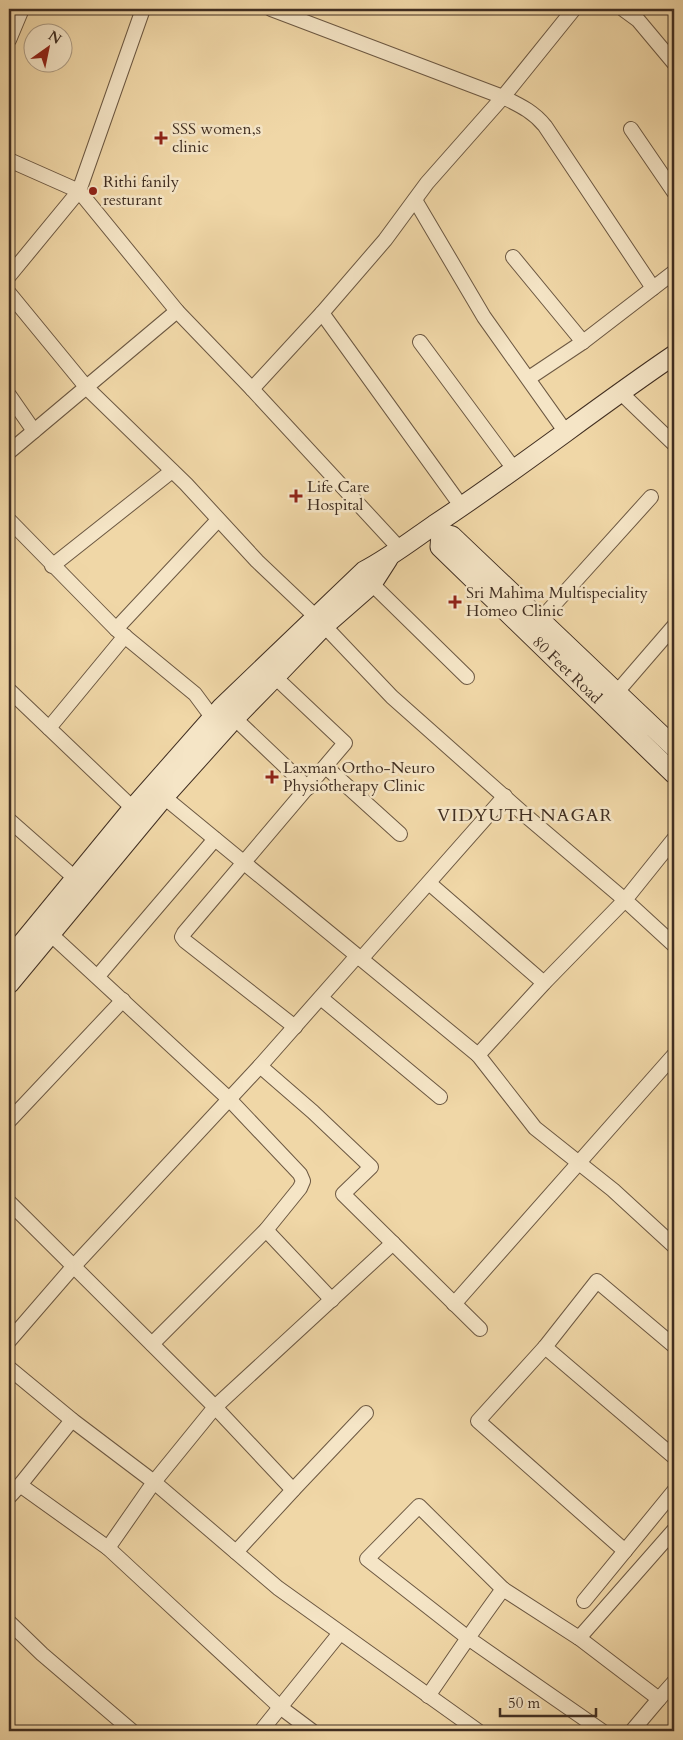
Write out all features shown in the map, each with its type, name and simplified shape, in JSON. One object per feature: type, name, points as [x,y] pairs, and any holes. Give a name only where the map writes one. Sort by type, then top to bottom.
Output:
[{"type":"street","points":[[9,40],[22,9]]},
{"type":"street","points":[[9,276],[79,191],[143,9]]},
{"type":"street","points":[[271,9],[502,97],[528,109],[545,126],[653,288]]},
{"type":"street","points":[[252,389],[322,314],[385,240],[427,183],[502,97],[574,9]]},
{"type":"street","points":[[623,9],[638,20],[674,64]]},
{"type":"street","points":[[631,129],[674,192]]},
{"type":"street","points":[[9,160],[79,191],[177,311],[252,389],[394,553]]},
{"type":"street","points":[[414,200],[484,317],[566,431]]},
{"type":"street","points":[[513,257],[583,342]]},
{"type":"street","points":[[529,378],[583,342],[674,273]]},
{"type":"street","points":[[9,294],[87,388],[172,471],[257,561],[320,621],[392,697],[674,945]]},
{"type":"street","points":[[9,452],[177,311]]},
{"type":"street","points":[[322,314],[462,507]]},
{"type":"street","points":[[420,342],[514,469]]},
{"type":"street","points":[[9,984],[76,879],[139,814],[164,797],[223,714],[275,677],[320,621],[364,571],[437,530],[462,507],[674,355]]},
{"type":"street","points":[[620,392],[674,444]]},
{"type":"street","points":[[9,395],[34,431]]},
{"type":"street","points":[[52,566],[172,471]]},
{"type":"street","points":[[541,620],[651,497]]},
{"type":"street","points":[[9,520],[52,566],[121,633],[194,694],[223,714],[308,788]]},
{"type":"street","points":[[49,728],[121,633],[218,520]]},
{"type":"street","name":"80 Feet Road","points":[[437,530],[452,536],[674,747]]},
{"type":"street","name":"80 Feet Road","points":[[437,530],[440,547],[674,774]]},
{"type":"street","points":[[9,959],[45,929],[223,714],[320,621],[372,584],[394,553]]},
{"type":"street","points":[[372,584],[467,677]]},
{"type":"street","points":[[617,692],[674,626]]},
{"type":"street","points":[[275,677],[345,742],[344,745],[182,937],[294,1027]]},
{"type":"street","points":[[9,690],[139,814]]},
{"type":"street","points":[[326,767],[400,834]]},
{"type":"street","points":[[9,1341],[73,1267],[429,883],[505,796]]},
{"type":"street","points":[[164,797],[478,1055],[535,1128],[671,1239]]},
{"type":"street","points":[[9,820],[76,879]]},
{"type":"street","points":[[98,976],[215,839]]},
{"type":"street","points":[[478,1055],[544,983],[625,900],[674,839]]},
{"type":"street","points":[[429,883],[544,983]]},
{"type":"street","points":[[45,929],[229,1099],[300,1174],[303,1181],[300,1188],[266,1230],[152,1344]]},
{"type":"street","points":[[321,998],[440,1097]]},
{"type":"street","points":[[9,1121],[123,1000]]},
{"type":"street","points":[[454,1304],[674,1055]]},
{"type":"street","points":[[260,1066],[314,1112],[371,1167],[342,1194],[480,1329]]},
{"type":"street","points":[[9,1202],[215,1407],[293,1490]]},
{"type":"street","points":[[266,1230],[332,1300]]},
{"type":"street","points":[[108,1548],[154,1482],[215,1407],[393,1243]]},
{"type":"street","points":[[625,1551],[478,1421],[545,1347],[597,1282],[674,1346]]},
{"type":"street","points":[[545,1347],[674,1457]]},
{"type":"street","points":[[9,1368],[72,1420],[154,1482],[278,1588],[478,1731]]},
{"type":"street","points":[[236,1552],[366,1413]]},
{"type":"street","points":[[9,1497],[72,1420]]},
{"type":"street","points":[[20,1485],[108,1548],[280,1707],[312,1731]]},
{"type":"street","points":[[584,1601],[674,1491]]},
{"type":"street","points":[[602,1731],[468,1638],[367,1559],[419,1506],[503,1589],[579,1638],[659,1699]]},
{"type":"street","points":[[579,1638],[674,1530]]},
{"type":"street","points":[[428,1696],[503,1589]]},
{"type":"street","points":[[9,1622],[132,1731]]},
{"type":"street","points":[[261,1731],[340,1633]]},
{"type":"street","points":[[632,1731],[674,1682]]},
{"type":"place","name":"SSS women,s clinic","points":[[161,138]]},
{"type":"place","name":"Rithi fanily resturant","points":[[93,191]]},
{"type":"place","name":"Life Care Hospital","points":[[296,496]]},
{"type":"place","name":"Sri Mahima Multispeciality Homeo Clinic","points":[[455,602]]},
{"type":"place","name":"Laxman Ortho-Neuro Physiotherapy Clinic","points":[[272,777]]},
{"type":"district","name":"VIDYUTH NAGAR","points":[[525,815]]}]
